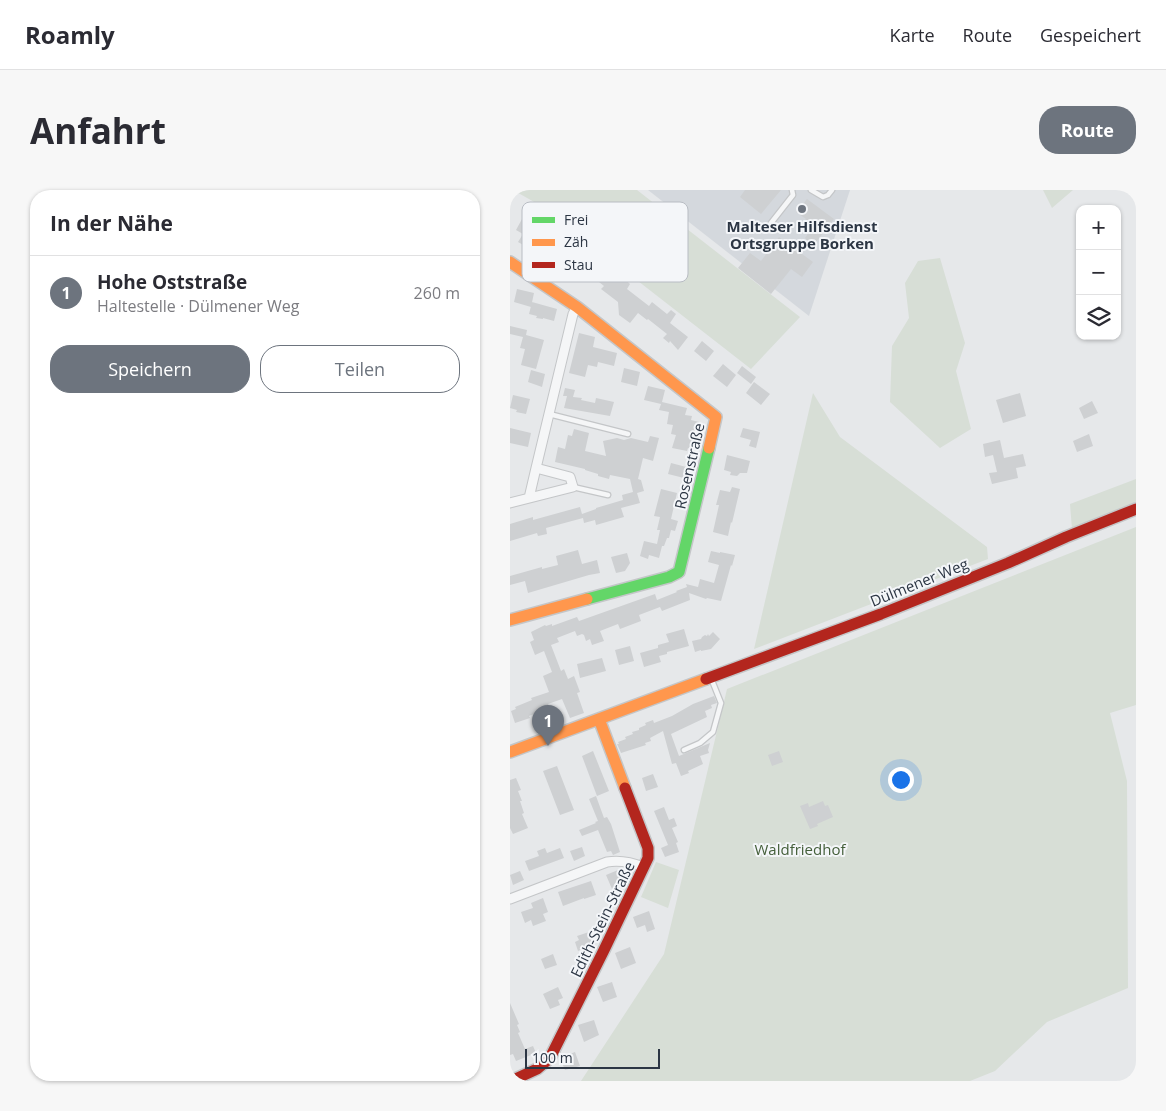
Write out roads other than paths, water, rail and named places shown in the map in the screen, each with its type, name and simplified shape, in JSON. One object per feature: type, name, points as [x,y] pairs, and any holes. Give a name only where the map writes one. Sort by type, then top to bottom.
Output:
[{"type":"street","name":"Rosenstraße","points":[[510,262],[522,270]]},
{"type":"street","name":"Rosenstraße","points":[[510,620],[669,577],[679,572],[716,417],[577,307],[540,282]]},
{"type":"street","points":[[529,498],[573,314],[577,307]]},
{"type":"street","points":[[510,503],[573,487],[570,477],[536,468]]},
{"type":"street","name":"Dülmener Weg","points":[[510,752],[890,610],[1136,509]]},
{"type":"street","name":"Edith-Stein-Straße","points":[[511,1081],[535,1071],[550,1058],[648,858],[648,848],[598,719]]},
{"type":"street","points":[[510,899],[607,862],[632,862],[643,867]]},
{"type":"lane","points":[[772,223],[793,195],[792,190]]},
{"type":"lane","points":[[811,190],[823,197],[832,190]]},
{"type":"lane","points":[[549,414],[628,434]]},
{"type":"lane","points":[[573,487],[608,495]]},
{"type":"lane","points":[[684,750],[700,743],[712,732],[722,703],[711,677]]},
{"type":"place","name":"Malteser Hilfsdienst Ortsgruppe Borken","points":[[802,209]]},
{"type":"place","name":"Hohe Oststraße","points":[[548,746]]},
{"type":"park label","name":"Waldfriedhof","points":[[800,849]]}]
